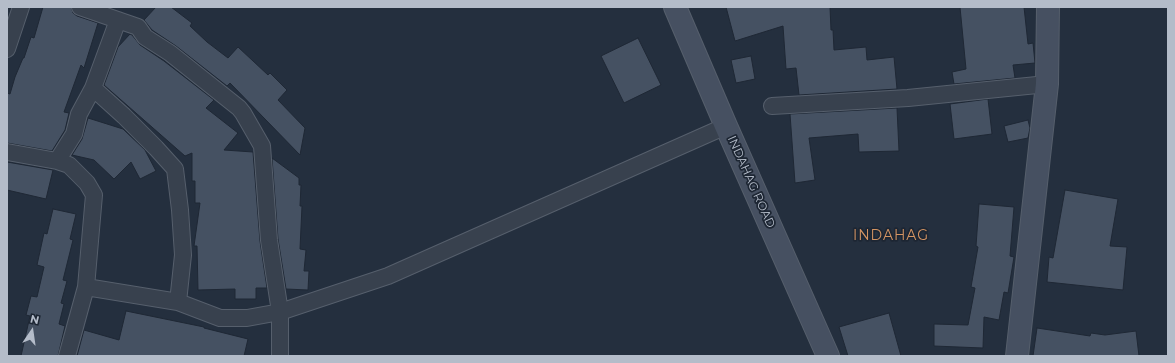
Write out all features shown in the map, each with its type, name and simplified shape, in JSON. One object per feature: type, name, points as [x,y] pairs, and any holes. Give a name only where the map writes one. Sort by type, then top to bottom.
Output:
[{"type":"main road","name":"INDAHAG ROAD","points":[[675,7],[828,356]]},
{"type":"main road","points":[[1017,356],[1048,84],[1048,7]]},
{"type":"street","points":[[7,49],[21,7]]},
{"type":"street","points":[[80,7],[138,28],[145,37],[170,53],[239,108],[244,114],[262,146],[269,240],[280,312],[280,356]]},
{"type":"street","points":[[57,160],[74,134],[79,114],[93,88],[118,20]]},
{"type":"street","points":[[772,106],[908,98],[1048,84]]},
{"type":"street","points":[[93,88],[156,148],[175,169],[183,255],[178,302]]},
{"type":"street","points":[[86,287],[178,302],[220,318],[247,318],[280,312],[388,276],[726,126]]},
{"type":"street","points":[[7,152],[57,160],[70,165],[79,173],[94,195],[86,287],[67,356]]},
{"type":"building","points":[[43,7],[71,7],[73,13],[77,16],[98,23],[84,68],[81,65],[64,112],[69,113],[65,130],[52,151],[7,143],[7,93],[10,94],[31,37],[34,38]]},
{"type":"building","points":[[156,7],[171,7],[192,23],[190,26],[207,42],[228,58],[238,47],[268,75],[270,73],[287,90],[278,100],[305,128],[300,155],[230,83],[227,86],[176,46],[152,30],[144,20]]},
{"type":"building","points":[[726,7],[830,7],[834,50],[866,47],[867,60],[894,57],[897,89],[799,95],[796,68],[786,69],[783,26],[735,41]]},
{"type":"building","points":[[960,7],[1024,7],[1028,44],[1033,43],[1035,63],[1013,65],[1015,78],[954,84],[952,72],[966,69]]},
{"type":"building","points":[[130,34],[140,45],[164,61],[214,100],[206,108],[238,133],[224,150],[253,152],[260,241],[267,288],[256,288],[256,299],[235,299],[235,289],[198,290],[197,246],[194,246],[200,203],[195,203],[195,181],[192,181],[192,153],[185,156],[104,85],[118,47]]},
{"type":"building","points":[[638,38],[661,85],[624,103],[601,56]]},
{"type":"building","points":[[751,56],[755,79],[736,83],[731,60]]},
{"type":"building","points":[[988,99],[992,134],[954,139],[950,104]]},
{"type":"building","points":[[897,108],[899,151],[859,152],[858,134],[809,138],[815,180],[795,183],[790,114]]},
{"type":"building","points":[[88,118],[123,129],[145,150],[156,171],[140,179],[131,162],[114,179],[94,160],[72,155],[82,139]]},
{"type":"building","points":[[1028,120],[1030,128],[1028,138],[1008,142],[1004,126]]},
{"type":"building","points":[[272,158],[299,178],[299,185],[301,185],[300,206],[302,206],[300,249],[306,250],[304,271],[309,271],[308,290],[286,289],[278,239]]},
{"type":"building","points":[[7,162],[53,170],[46,199],[7,190]]},
{"type":"building","points":[[1065,190],[1118,199],[1110,246],[1127,247],[1123,290],[1047,282],[1049,257],[1053,258]]},
{"type":"building","points":[[979,204],[1014,207],[1010,256],[1014,257],[1008,293],[1004,292],[999,320],[984,317],[983,348],[934,346],[934,324],[968,325],[975,288],[971,287],[978,247],[976,246]]},
{"type":"building","points":[[53,209],[76,214],[70,239],[73,240],[63,280],[67,281],[61,303],[64,304],[59,324],[65,326],[58,356],[21,356],[30,316],[26,315],[31,296],[37,297],[44,267],[37,265],[44,233],[47,234]]},
{"type":"building","points":[[126,311],[204,327],[248,339],[244,356],[77,356],[84,330],[119,340]]},
{"type":"building","points":[[889,313],[901,356],[848,356],[839,327]]},
{"type":"building","points":[[1037,328],[1090,336],[1091,333],[1105,335],[1136,331],[1139,356],[1033,356]]},
{"type":"district","name":"INDAHAG","points":[[891,236]]}]
